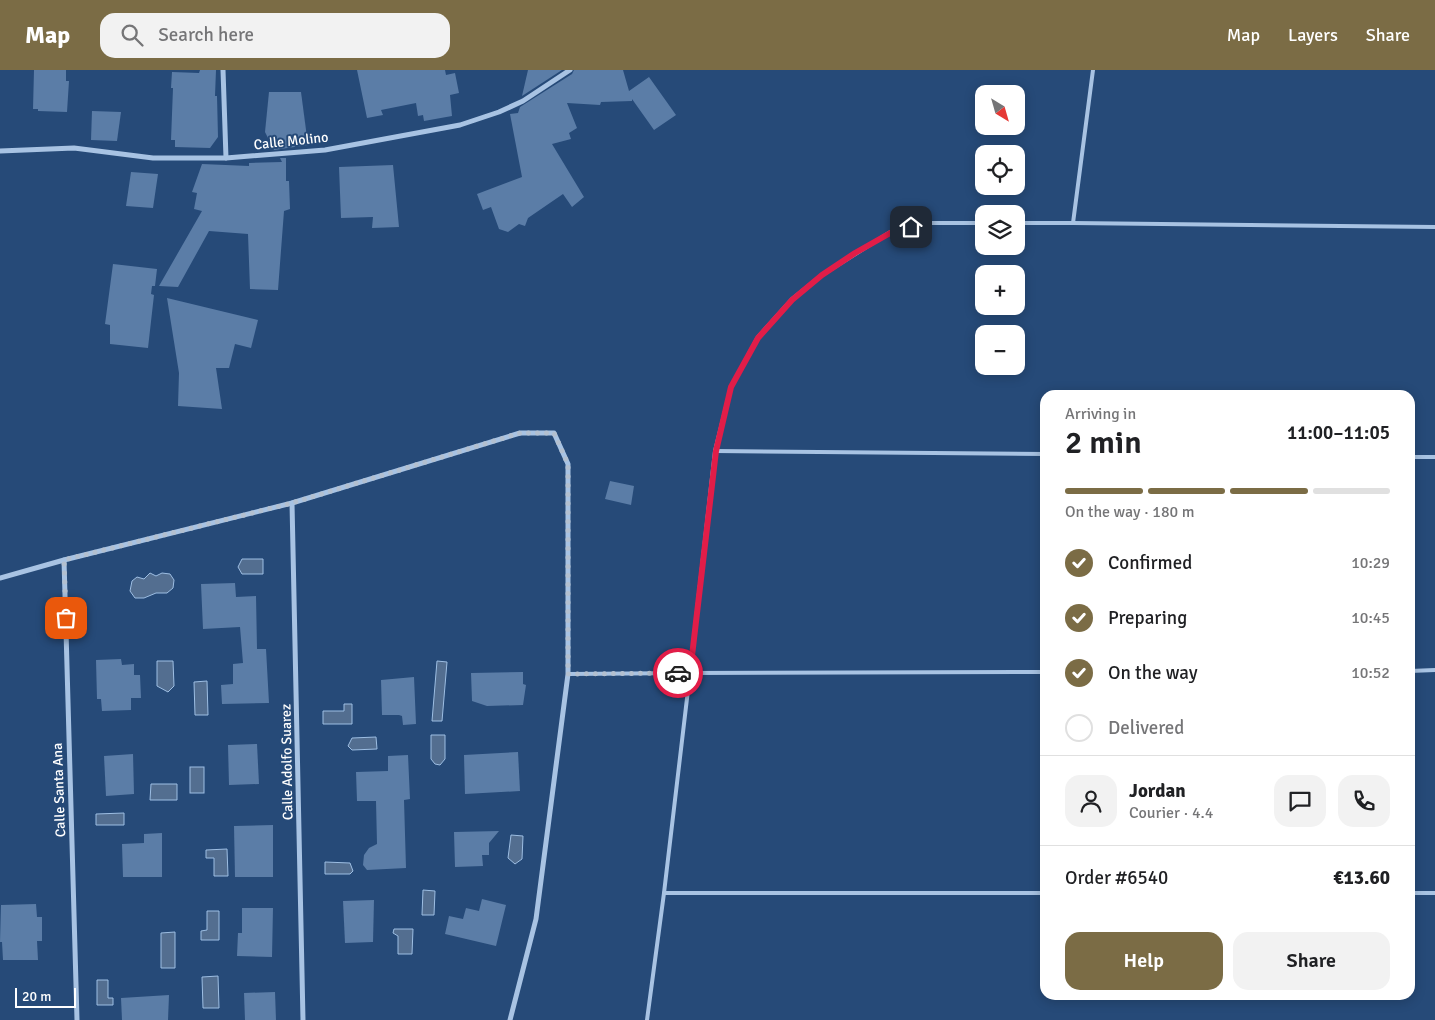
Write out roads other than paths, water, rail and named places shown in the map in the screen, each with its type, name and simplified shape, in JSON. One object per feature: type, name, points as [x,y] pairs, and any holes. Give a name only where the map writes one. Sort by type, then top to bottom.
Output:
[{"type":"street","points":[[223,70],[226,158]]},
{"type":"street","name":"Calle Molino","points":[[0,151],[74,148],[153,158],[226,158],[325,150],[460,125],[499,112],[523,100],[570,70]]},
{"type":"street","points":[[0,578],[64,560],[292,503],[520,433],[554,433],[568,464],[568,674],[536,919],[510,1020]]},
{"type":"street","name":"Calle Adolfo Suarez","points":[[292,503],[303,1020]]},
{"type":"street","name":"Calle Santa Ana","points":[[64,560],[77,1020]]},
{"type":"lane","points":[[1073,223],[1093,70]]},
{"type":"lane","points":[[647,1020],[664,893],[716,451],[731,387],[758,338],[792,300],[822,275],[892,232],[930,223],[975,223]]},
{"type":"lane","points":[[1025,223],[1435,227]]},
{"type":"lane","points":[[716,451],[1040,454]]},
{"type":"lane","points":[[1415,457],[1435,458]]},
{"type":"lane","points":[[1415,670],[1435,670]]},
{"type":"lane","points":[[568,674],[1040,672]]},
{"type":"lane","points":[[664,893],[1040,893]]},
{"type":"lane","points":[[1415,893],[1435,893]]},
{"type":"water","points":[[242,559],[263,559],[263,574],[242,574],[238,567]]},
{"type":"water","points":[[150,573],[156,576],[162,573],[170,574],[174,580],[173,588],[167,593],[156,593],[144,598],[135,598],[130,591],[132,581],[137,577],[144,579]]},
{"type":"water","points":[[157,661],[173,661],[174,686],[168,692],[157,686]]},
{"type":"water","points":[[437,661],[447,662],[442,721],[432,721]]},
{"type":"water","points":[[207,681],[208,715],[195,715],[194,682]]},
{"type":"water","points":[[344,704],[352,704],[352,724],[323,724],[323,711],[344,711]]},
{"type":"water","points":[[431,735],[445,735],[445,759],[440,765],[435,764],[431,759]]},
{"type":"water","points":[[376,737],[377,749],[352,750],[348,746],[352,738]]},
{"type":"water","points":[[190,767],[204,767],[204,793],[190,793]]},
{"type":"water","points":[[151,784],[177,784],[177,800],[150,800]]},
{"type":"water","points":[[124,813],[124,825],[96,825],[96,814]]},
{"type":"water","points":[[511,835],[523,836],[522,859],[515,864],[508,858]]},
{"type":"water","points":[[227,849],[228,876],[214,876],[214,858],[206,858],[206,850]]},
{"type":"water","points":[[325,862],[350,863],[353,871],[350,874],[325,874]]},
{"type":"water","points":[[423,890],[435,891],[434,915],[422,915]]},
{"type":"water","points":[[207,911],[219,911],[219,940],[201,940],[201,931],[207,930]]},
{"type":"water","points":[[394,929],[413,929],[412,954],[398,954],[398,936],[393,933]]},
{"type":"water","points":[[175,932],[175,968],[161,968],[161,933]]},
{"type":"water","points":[[218,976],[219,1008],[203,1008],[202,977]]},
{"type":"water","points":[[97,980],[108,980],[108,998],[113,998],[113,1005],[97,1005]]}]
